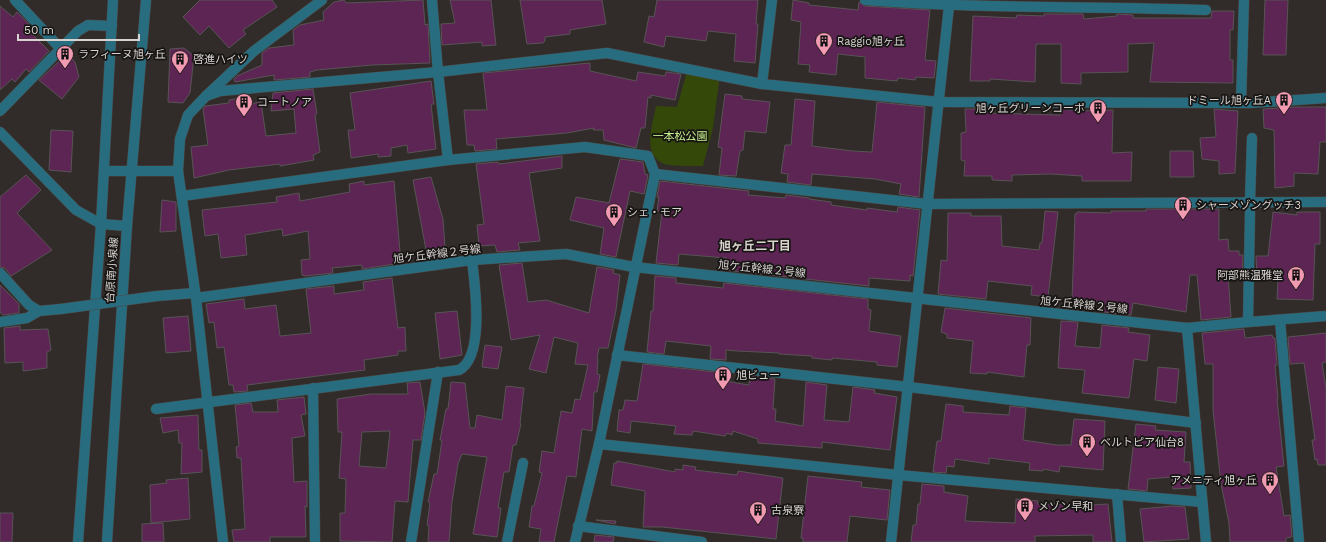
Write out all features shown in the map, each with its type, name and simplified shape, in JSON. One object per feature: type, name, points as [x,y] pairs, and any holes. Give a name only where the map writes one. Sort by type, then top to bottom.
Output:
[{"type":"street","points":[[15,0],[61,49]]},
{"type":"street","name":"台原南小泉線","points":[[78,542],[101,224],[113,0]]},
{"type":"street","name":"台原南小泉線","points":[[107,542],[127,226],[146,0]]},
{"type":"street","points":[[223,542],[196,295],[178,171],[180,139],[188,115],[206,96],[254,51],[322,0]]},
{"type":"street","points":[[432,0],[448,160]]},
{"type":"street","points":[[762,84],[772,0]]},
{"type":"street","points":[[864,0],[949,6],[1056,3],[1206,10]]},
{"type":"street","points":[[1241,103],[1244,0]]},
{"type":"street","points":[[891,542],[909,387],[927,204],[949,6]]},
{"type":"street","points":[[0,111],[78,31],[88,25],[112,26]]},
{"type":"street","points":[[206,96],[220,91],[438,72],[607,53],[762,84],[939,102],[1241,103],[1326,98]]},
{"type":"street","points":[[0,132],[76,210],[101,224],[127,226]]},
{"type":"street","points":[[1250,201],[1252,138]]},
{"type":"street","points":[[182,196],[448,160],[585,147],[648,156],[654,174],[598,444],[575,542]]},
{"type":"street","points":[[104,170],[178,171]]},
{"type":"street","points":[[654,174],[927,204],[1250,201],[1326,202]]},
{"type":"street","points":[[1248,322],[1250,213]]},
{"type":"street","name":"旭ケ丘幹線２号線","points":[[0,322],[27,318],[39,311],[157,296],[196,295],[472,260],[566,254],[634,267],[1187,328],[1326,316]]},
{"type":"street","points":[[156,409],[459,370],[470,360],[475,334],[476,299],[472,260]]},
{"type":"street","points":[[0,273],[29,305],[39,311]]},
{"type":"street","points":[[1280,320],[1300,542]]},
{"type":"street","points":[[1187,328],[1206,542]]},
{"type":"street","points":[[617,355],[909,387],[1196,423]]},
{"type":"street","points":[[411,542],[438,372]]},
{"type":"street","points":[[313,388],[315,542]]},
{"type":"street","points":[[598,444],[898,475],[1202,502]]},
{"type":"street","points":[[507,542],[523,463]]},
{"type":"street","points":[[1117,494],[1121,542]]},
{"type":"street","points":[[578,526],[702,542]]},
{"type":"green space","name":"一本松公園","points":[[688,68],[720,75],[713,128],[703,166],[676,166],[665,164],[656,158],[652,152],[650,137],[656,106],[677,107]]},
{"type":"building","points":[[200,0],[272,0],[277,7],[243,30],[246,34],[229,48],[209,26],[200,35],[183,17]]},
{"type":"building","points":[[344,0],[346,3],[423,0],[425,25],[428,24],[430,63],[372,65],[317,70],[310,72],[310,77],[274,80],[274,75],[235,82],[234,79],[237,76],[262,65],[262,53],[269,48],[294,45],[293,30],[300,25],[324,20],[323,12],[334,2]]},
{"type":"building","points":[[450,0],[491,0],[496,45],[482,46],[482,42],[442,45],[441,24],[455,23]]},
{"type":"building","points":[[520,0],[602,0],[606,24],[570,30],[570,34],[545,37],[545,41],[543,43],[527,44]]},
{"type":"building","points":[[657,0],[758,0],[755,63],[734,61],[736,34],[708,31],[706,41],[666,36],[664,47],[644,42],[649,16],[654,17]]},
{"type":"building","points":[[793,0],[809,3],[809,5],[858,10],[859,2],[865,6],[930,10],[925,60],[936,61],[934,78],[916,77],[915,80],[898,78],[897,81],[865,78],[865,57],[838,54],[836,75],[809,72],[810,65],[798,64],[801,22],[791,20]]},
{"type":"building","points":[[1265,0],[1288,0],[1286,55],[1263,55]]},
{"type":"building","points":[[0,6],[13,17],[17,12],[29,24],[26,28],[49,51],[29,72],[26,69],[15,82],[12,79],[0,90]]},
{"type":"building","points":[[1212,11],[1234,11],[1233,30],[1230,30],[1230,60],[1233,60],[1233,83],[1150,82],[1154,43],[1128,44],[1128,72],[1081,73],[1081,84],[1061,83],[1061,44],[1036,44],[1035,82],[990,79],[990,81],[970,81],[973,16],[1016,18],[1017,15],[1044,16],[1044,14],[1083,14],[1084,19],[1117,16],[1117,14],[1133,15],[1133,18],[1211,18]]},
{"type":"building","name":"啓進ハイツ","points":[[184,48],[194,56],[190,93],[183,103],[168,102],[170,49]]},
{"type":"building","name":"ラフィーヌ旭ヶ丘","points":[[67,54],[75,62],[79,77],[62,99],[39,80]]},
{"type":"building","points":[[590,63],[590,71],[636,81],[638,72],[665,76],[666,72],[681,74],[675,100],[651,95],[651,98],[648,97],[645,128],[641,128],[636,148],[604,140],[603,130],[593,130],[594,128],[567,133],[496,139],[497,149],[475,151],[474,145],[467,145],[464,110],[487,110],[483,73]]},
{"type":"building","points":[[431,81],[434,104],[431,104],[436,149],[408,153],[407,145],[391,148],[391,156],[378,157],[378,154],[351,158],[348,130],[355,130],[350,93]]},
{"type":"building","points":[[313,89],[317,114],[315,115],[320,152],[313,155],[314,160],[280,166],[280,164],[229,170],[194,178],[191,147],[208,145],[203,109],[205,106],[229,103],[229,100],[247,97],[249,104],[261,102],[266,136],[296,133],[294,109],[271,111],[273,93]]},
{"type":"building","points":[[725,94],[742,96],[742,99],[770,102],[766,133],[745,131],[743,150],[740,151],[736,176],[719,175],[722,148],[718,147]]},
{"type":"building","points":[[795,99],[815,101],[812,146],[853,151],[872,152],[877,102],[925,107],[919,197],[899,194],[901,184],[875,179],[812,174],[811,185],[787,182],[788,174],[781,173],[785,145],[791,145]]},
{"type":"building","points":[[1326,107],[1326,142],[1320,142],[1318,174],[1294,173],[1294,186],[1275,188],[1274,130],[1264,128],[1263,109]]},
{"type":"building","points":[[965,109],[988,109],[988,113],[1060,115],[1060,109],[1081,111],[1113,110],[1112,153],[1132,152],[1131,181],[1082,181],[1082,176],[1051,174],[1012,175],[1012,181],[992,180],[992,176],[964,176],[965,161],[961,160],[961,133],[966,132]]},
{"type":"building","points":[[1214,109],[1238,111],[1235,173],[1219,174],[1219,161],[1202,159],[1200,138],[1216,137]]},
{"type":"building","points":[[51,130],[73,131],[71,172],[49,170]]},
{"type":"building","points":[[1170,151],[1193,151],[1194,177],[1170,177]]},
{"type":"building","points":[[562,156],[562,168],[529,173],[540,241],[518,243],[520,250],[497,252],[495,245],[479,246],[477,225],[484,224],[476,164],[498,162],[499,164]]},
{"type":"building","points":[[620,159],[643,162],[645,174],[648,175],[644,194],[630,191],[616,257],[600,254],[604,228],[570,220],[576,197],[609,203]]},
{"type":"building","points":[[26,175],[41,190],[17,213],[52,250],[11,276],[5,268],[0,267],[0,197]]},
{"type":"building","points":[[431,177],[443,219],[445,248],[426,250],[413,180]]},
{"type":"building","points":[[364,181],[364,185],[394,181],[401,263],[362,269],[362,265],[332,268],[333,273],[305,276],[302,275],[301,260],[310,259],[308,231],[283,236],[282,229],[245,235],[247,255],[221,258],[218,234],[205,236],[202,210],[277,202],[276,197],[299,193],[300,201],[350,192],[349,184]]},
{"type":"building","points":[[660,181],[749,191],[748,195],[785,198],[786,195],[809,198],[831,202],[831,205],[867,210],[867,208],[897,212],[898,207],[920,210],[913,276],[910,275],[910,281],[869,278],[869,286],[725,270],[726,258],[679,254],[678,265],[656,263],[662,211],[657,211],[659,197],[657,197]]},
{"type":"building","points":[[162,200],[176,202],[176,231],[160,232]]},
{"type":"building","points":[[1146,209],[1219,209],[1219,240],[1228,239],[1229,251],[1239,251],[1239,255],[1243,255],[1242,273],[1228,274],[1231,317],[1201,320],[1197,275],[1190,275],[1186,312],[1133,303],[1131,315],[1104,312],[1104,302],[1072,301],[1075,214],[1077,214],[1077,212],[1111,213],[1111,211],[1146,211]]},
{"type":"building","points":[[1045,211],[1058,212],[1048,297],[1031,295],[1032,286],[988,281],[986,299],[938,294],[941,260],[947,261],[948,213],[971,213],[971,216],[1001,216],[1002,246],[1039,250],[1040,243],[1042,243]]},
{"type":"building","points":[[1273,212],[1297,215],[1297,212],[1320,212],[1320,244],[1315,244],[1313,300],[1277,299],[1278,279],[1257,278],[1256,256],[1268,256]]},
{"type":"building","points":[[522,263],[528,302],[546,300],[589,313],[597,267],[614,270],[613,273],[620,275],[616,310],[608,348],[599,348],[597,359],[597,374],[600,375],[597,392],[594,392],[592,431],[582,429],[576,477],[567,476],[554,542],[539,542],[541,529],[529,527],[532,506],[534,506],[542,473],[539,472],[542,451],[554,453],[561,411],[572,413],[575,399],[580,400],[588,365],[575,364],[578,343],[554,337],[546,373],[529,369],[540,335],[511,340],[499,265]]},
{"type":"building","points":[[655,276],[676,278],[676,283],[723,288],[724,283],[868,299],[868,309],[871,310],[869,331],[901,336],[897,367],[877,365],[877,362],[832,358],[832,360],[812,358],[812,356],[726,350],[726,360],[710,359],[711,346],[666,341],[664,354],[647,352],[651,311],[653,311]]},
{"type":"building","points":[[392,278],[398,328],[405,327],[406,351],[398,351],[398,355],[364,360],[365,370],[247,385],[248,391],[234,392],[233,385],[229,385],[224,347],[217,348],[214,322],[209,323],[206,304],[244,299],[245,309],[276,305],[280,336],[311,333],[306,289],[334,286],[334,294],[364,290],[363,282]]},
{"type":"building","points":[[0,285],[19,304],[19,313],[3,315],[0,312]]},
{"type":"building","points":[[945,308],[1031,318],[1030,345],[1027,345],[1024,377],[987,372],[987,374],[970,373],[973,341],[947,338],[947,334],[941,332]]},
{"type":"building","points":[[457,311],[462,355],[440,359],[435,313]]},
{"type":"building","points":[[188,316],[191,351],[166,353],[163,318]]},
{"type":"building","points":[[1061,321],[1078,322],[1075,346],[1100,348],[1102,325],[1129,328],[1128,332],[1150,335],[1147,361],[1134,359],[1129,398],[1082,393],[1085,370],[1058,368]]},
{"type":"building","points":[[20,326],[20,330],[48,329],[51,350],[47,352],[47,368],[23,371],[23,362],[5,363],[4,328]]},
{"type":"building","points":[[1244,329],[1245,338],[1272,335],[1273,338],[1275,338],[1277,399],[1284,466],[1276,467],[1284,516],[1290,515],[1292,537],[1286,538],[1286,542],[1230,542],[1229,523],[1221,484],[1213,410],[1213,364],[1205,364],[1202,333]]},
{"type":"building","points":[[1326,333],[1326,362],[1322,363],[1326,388],[1326,465],[1318,465],[1317,459],[1315,460],[1312,440],[1315,440],[1304,363],[1290,364],[1288,337]]},
{"type":"building","points":[[485,345],[502,347],[498,369],[482,367]]},
{"type":"building","points":[[643,364],[725,373],[725,381],[749,385],[750,376],[775,379],[773,409],[776,409],[775,421],[803,426],[806,382],[827,385],[824,420],[849,422],[853,387],[875,390],[874,393],[897,397],[890,450],[822,442],[822,448],[758,443],[758,439],[733,431],[732,435],[727,433],[725,436],[693,431],[692,435],[674,434],[676,426],[631,421],[630,433],[617,431],[619,410],[623,410],[625,400],[637,401]]},
{"type":"building","points":[[1158,367],[1179,369],[1176,403],[1155,400]]},
{"type":"building","points":[[420,382],[425,413],[421,440],[413,440],[408,502],[395,501],[392,542],[340,541],[340,513],[345,513],[346,479],[339,478],[342,432],[338,432],[337,399],[371,394],[408,394],[407,383]],"holes":[[[390,431],[386,468],[359,466],[362,432]]]},
{"type":"building","points":[[451,382],[465,383],[470,428],[475,428],[477,415],[502,420],[506,386],[524,388],[521,424],[516,445],[513,445],[509,472],[504,472],[498,508],[501,508],[497,537],[473,534],[487,457],[462,454],[458,464],[452,502],[449,542],[428,542],[429,526],[427,525],[430,503],[428,502],[434,474],[437,474],[442,440],[440,440],[446,409],[448,409]]},
{"type":"building","points":[[304,397],[306,414],[301,415],[305,436],[292,438],[294,482],[307,481],[307,507],[305,506],[306,537],[270,537],[270,542],[234,542],[232,530],[245,529],[241,458],[237,458],[236,447],[239,446],[235,405],[251,403],[253,412],[278,412],[277,400]]},
{"type":"building","points":[[946,404],[963,406],[963,412],[1009,415],[1010,406],[1026,408],[1023,440],[1057,445],[1071,445],[1074,419],[1105,421],[1103,470],[1060,466],[1059,472],[1043,469],[1043,471],[1029,470],[1030,463],[989,458],[989,464],[955,459],[954,467],[947,466],[946,473],[933,472],[937,441],[941,441]]},
{"type":"building","points":[[198,415],[199,450],[202,450],[202,472],[181,474],[182,443],[179,443],[178,430],[163,433],[160,418]]},
{"type":"building","points":[[1136,424],[1156,426],[1155,430],[1186,432],[1184,462],[1190,462],[1191,488],[1173,489],[1172,477],[1148,479],[1147,491],[1128,489]]},
{"type":"building","points":[[617,461],[675,472],[675,469],[683,470],[683,465],[696,467],[695,470],[737,475],[738,471],[783,478],[776,539],[662,527],[643,527],[645,491],[611,485],[614,463],[617,463]]},
{"type":"building","points":[[808,476],[862,482],[861,487],[890,490],[887,520],[850,516],[847,542],[803,542],[803,538],[801,538]]},
{"type":"building","points":[[188,478],[190,519],[151,523],[150,485],[167,483],[166,480]]},
{"type":"building","points":[[922,484],[944,486],[944,492],[968,496],[965,521],[1015,523],[1016,499],[1038,501],[1037,504],[1074,504],[1074,506],[1108,504],[1112,542],[1093,542],[1093,535],[1035,536],[1035,542],[911,542],[913,525],[916,525],[918,504],[920,504]]},
{"type":"building","points":[[1173,506],[1185,507],[1189,539],[1144,542],[1140,509]]},
{"type":"building","points":[[0,513],[13,513],[12,542],[0,542]]},
{"type":"building","points":[[596,520],[616,521],[615,524]]},
{"type":"building","points":[[163,523],[164,542],[142,542],[142,524]]},
{"type":"building","points":[[595,535],[614,537],[613,542],[594,542]]},
{"type":"place","name":"Raggio旭ヶ丘","points":[[824,56]]},
{"type":"place","name":"ラフィーヌ旭ヶ丘","points":[[65,69]]},
{"type":"place","name":"啓進ハイツ","points":[[180,74]]},
{"type":"place","name":"ドミール旭ヶ丘A","points":[[1284,115]]},
{"type":"place","name":"コートノア","points":[[244,117]]},
{"type":"place","name":"旭ヶ丘グリーンコーポ","points":[[1098,123]]},
{"type":"place","name":"シャーメゾングッチ3","points":[[1183,220]]},
{"type":"place","name":"シェ・モア","points":[[614,227]]},
{"type":"place","name":"阿部熊温雅堂","points":[[1296,290]]},
{"type":"place","name":"旭ビュー","points":[[723,390]]},
{"type":"place","name":"ベルトピア仙台8","points":[[1087,457]]},
{"type":"place","name":"アメニティ旭ヶ丘","points":[[1270,495]]},
{"type":"place","name":"メゾン早和","points":[[1025,521]]},
{"type":"place","name":"古泉寮","points":[[758,525]]},
{"type":"district","name":"旭ヶ丘二丁目","points":[[755,246]]}]
